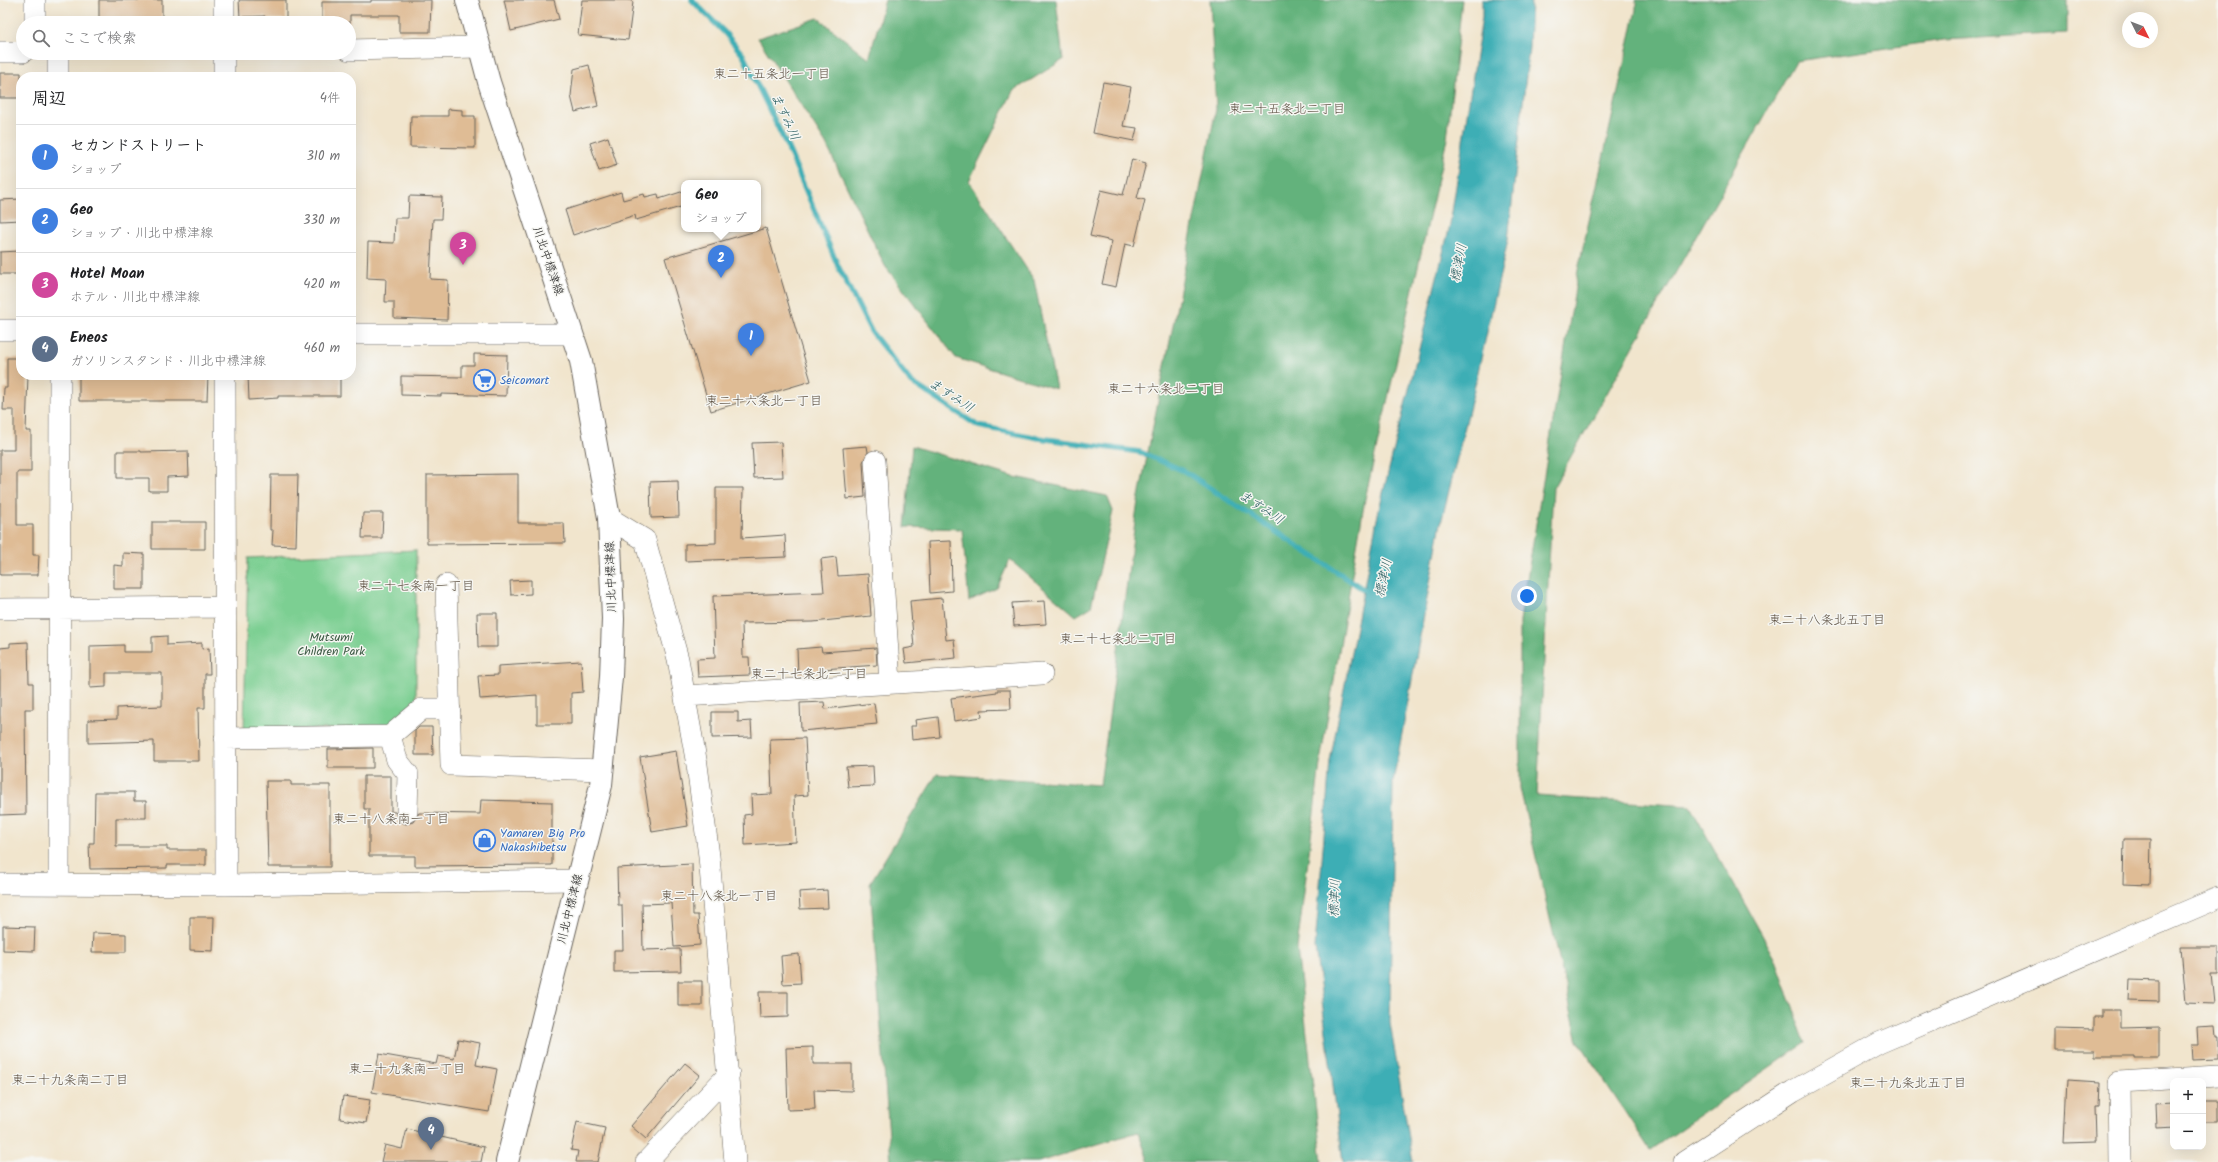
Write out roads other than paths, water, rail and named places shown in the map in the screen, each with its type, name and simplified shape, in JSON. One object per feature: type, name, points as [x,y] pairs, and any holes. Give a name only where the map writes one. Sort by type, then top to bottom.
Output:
[{"type":"main road","name":"川北中標津線","points":[[467,0],[489,82],[581,361],[609,518],[613,648],[601,785],[508,1162]]},
{"type":"street","points":[[35,0],[36,16]]},
{"type":"street","points":[[224,0],[224,16]]},
{"type":"street","points":[[356,50],[479,47]]},
{"type":"street","points":[[0,52],[16,52]]},
{"type":"street","points":[[58,60],[58,72]]},
{"type":"street","points":[[224,60],[224,72]]},
{"type":"street","points":[[0,330],[16,330]]},
{"type":"street","points":[[356,334],[572,334]]},
{"type":"street","points":[[58,883],[60,380]]},
{"type":"street","points":[[225,380],[224,607],[226,885]]},
{"type":"street","points":[[875,461],[890,682]]},
{"type":"street","points":[[609,518],[645,540],[678,659],[697,765],[709,856],[735,1162]]},
{"type":"street","points":[[446,586],[451,765],[602,770]]},
{"type":"street","points":[[0,609],[224,607]]},
{"type":"street","points":[[685,696],[890,682],[1042,674]]},
{"type":"street","points":[[225,738],[390,736],[422,709],[450,709]]},
{"type":"street","points":[[390,736],[397,760],[408,774],[407,812]]},
{"type":"street","points":[[0,884],[58,883],[226,885],[577,880]]},
{"type":"street","points":[[1684,1162],[1793,1091],[1879,1043],[2218,898]]},
{"type":"street","points":[[646,1162],[728,1074]]},
{"type":"street","points":[[2120,1162],[2119,1082],[2218,1076]]},
{"type":"water","name":"標津川","points":[[1482,0],[1531,0],[1529,48],[1508,240],[1473,394],[1441,523],[1393,782],[1390,1023],[1413,1162],[1343,1162],[1315,947],[1330,761],[1379,509],[1450,225],[1482,17]]},
{"type":"waterway","name":"ますみ川","points":[[692,0],[725,33],[743,55],[787,146],[838,266],[872,333],[911,382],[978,426],[1039,438],[1140,452],[1184,471],[1369,593]]},
{"type":"place","name":"Hotel Moan","points":[[463,265]]},
{"type":"place","name":"Geo","points":[[721,278]]},
{"type":"place","name":"セカンドストリート","points":[[751,356]]},
{"type":"place","name":"Seicomart","points":[[484,380]]},
{"type":"place","name":"Yamaren Big Pro Nakashibetsu","points":[[484,840]]},
{"type":"place","name":"Eneos","points":[[431,1150]]},
{"type":"district","name":"東二十五条北一丁目","points":[[772,74]]},
{"type":"district","name":"東二十五条北二丁目","points":[[1287,109]]},
{"type":"district","name":"東二十六条北二丁目","points":[[1166,389]]},
{"type":"district","name":"東二十六条北一丁目","points":[[764,401]]},
{"type":"district","name":"東二十七条南一丁目","points":[[416,586]]},
{"type":"district","name":"東二十八条北五丁目","points":[[1827,620]]},
{"type":"district","name":"東二十七条北二丁目","points":[[1118,639]]},
{"type":"district","name":"東二十七条北一丁目","points":[[809,674]]},
{"type":"district","name":"東二十八条南一丁目","points":[[391,819]]},
{"type":"district","name":"東二十八条北一丁目","points":[[719,896]]},
{"type":"district","name":"東二十九条南一丁目","points":[[407,1069]]},
{"type":"district","name":"東二十九条南二丁目","points":[[70,1080]]},
{"type":"district","name":"東二十九条北五丁目","points":[[1908,1083]]},
{"type":"park label","name":"Mutsumi Children Park","points":[[331,644]]}]
